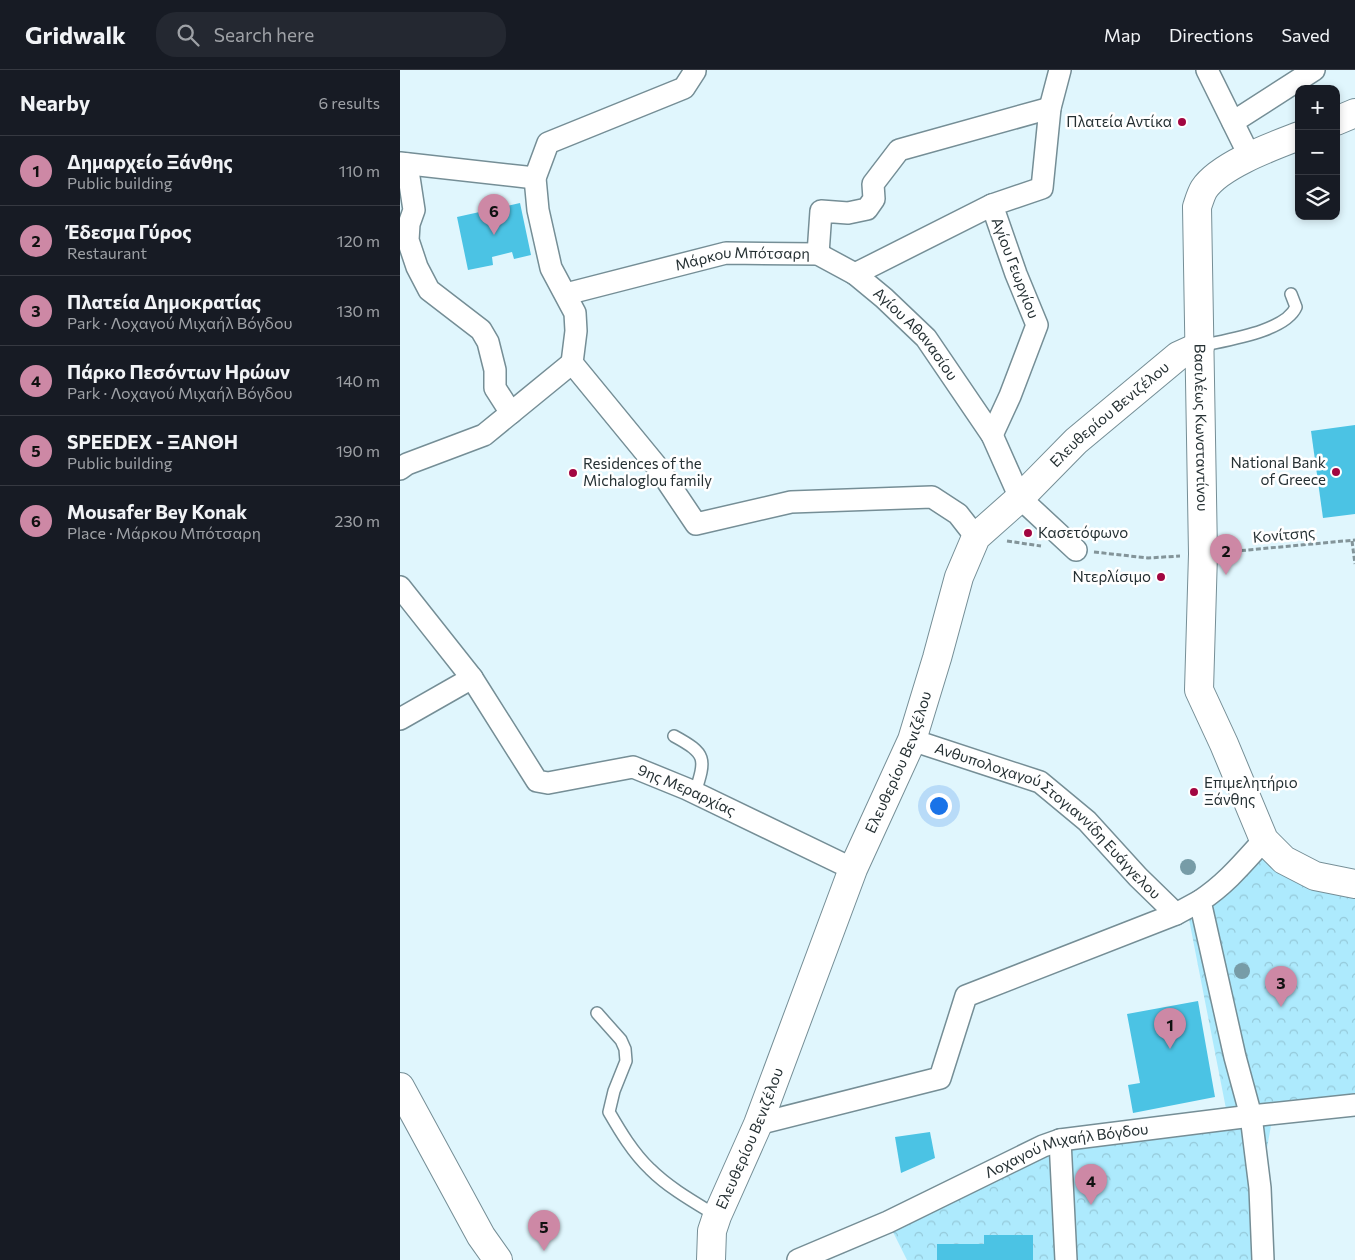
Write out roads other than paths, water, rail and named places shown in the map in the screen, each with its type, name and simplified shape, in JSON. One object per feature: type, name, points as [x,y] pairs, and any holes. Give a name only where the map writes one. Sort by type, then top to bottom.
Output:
[{"type":"street","points":[[400,469],[407,464],[484,435],[572,364],[576,331],[575,313],[551,268],[538,210],[535,178],[548,143],[684,88],[694,70]]},
{"type":"street","name":"Αγίου Γεωργίου","points":[[992,435],[1010,396],[1037,325],[1016,274],[992,205],[1042,188],[1050,108],[1060,70]]},
{"type":"street","points":[[1208,70],[1249,155]]},
{"type":"street","points":[[1233,122],[1314,70]]},
{"type":"street","name":"Μάρκου Μπότσαρη","points":[[566,294],[726,253],[818,254],[821,211],[848,213],[867,209],[874,199],[873,184],[899,150],[1050,108]]},
{"type":"street","points":[[1340,120],[1355,114]]},
{"type":"street","name":"Βασιλέως Κωνσταντίνου","points":[[1295,138],[1249,155],[1218,175],[1204,188],[1197,207],[1203,554],[1199,690],[1264,840],[1284,860],[1315,876],[1355,884]]},
{"type":"street","points":[[511,413],[495,388],[495,370],[488,342],[481,330],[429,290],[417,267],[408,240],[409,224],[414,210],[404,164],[535,178]]},
{"type":"street","points":[[855,274],[992,205]]},
{"type":"street","name":"Αγίου Αθανασίου","points":[[818,254],[855,274],[884,298],[926,338],[992,435],[1020,498]]},
{"type":"street","name":"Ελευθερίου Βενιζέλου","points":[[711,1260],[712,1232],[717,1216],[758,1124],[853,869],[912,740],[959,577],[976,537],[1020,498],[1076,441],[1178,356],[1200,346]]},
{"type":"street","points":[[572,364],[659,469],[696,524],[791,502],[932,497],[958,514],[976,537]]},
{"type":"street","points":[[1020,498],[1076,550]]},
{"type":"street","name":"9ης Μεραρχίας","points":[[400,587],[472,678],[537,781],[548,783],[633,767],[694,793],[853,869]]},
{"type":"street","points":[[400,719],[472,678]]},
{"type":"street","name":"Ανθυπολοχαγού Στογιαννίδη Ευάγγελου","points":[[912,740],[1040,782],[1088,821],[1138,877],[1176,914]]},
{"type":"street","points":[[758,1124],[940,1078],[966,996],[1176,914],[1218,889],[1264,840]]},
{"type":"street","points":[[1200,901],[1235,1057],[1251,1116],[1260,1188],[1263,1260]]},
{"type":"street","points":[[400,1087],[482,1236],[498,1260]]},
{"type":"street","name":"Λοχαγού Μιχαήλ Βόγδου","points":[[798,1260],[888,1222],[1042,1146],[1060,1140],[1355,1105]]},
{"type":"street","points":[[1060,1140],[1066,1260]]},
{"type":"lane","points":[[1200,346],[1264,331],[1278,324],[1293,314],[1296,307],[1291,294]]},
{"type":"lane","points":[[674,736],[691,746],[701,755],[703,766],[694,793]]},
{"type":"lane","points":[[596,1013],[621,1040],[625,1049],[626,1061],[614,1091],[609,1112],[622,1133],[650,1169],[688,1198],[717,1216]]},
{"type":"place","name":"Πλατεία Αντίκα","points":[[1182,122]]},
{"type":"place","name":"Mousafer Bey Konak","points":[[494,235]]},
{"type":"place","name":"National Bank of Greece","points":[[1336,472]]},
{"type":"place","name":"Residences of the Michaloglou family","points":[[573,473]]},
{"type":"place","name":"Κασετόφωνο","points":[[1028,533]]},
{"type":"place","name":"Έδεσμα Γύρος","points":[[1226,575]]},
{"type":"place","name":"Ντερλίσιμο","points":[[1161,577]]},
{"type":"place","name":"Επιμελητήριο Ξάνθης","points":[[1194,792]]},
{"type":"place","name":"Πλατεία Δημοκρατίας","points":[[1281,1007]]},
{"type":"place","name":"Δημαρχείο Ξάνθης","points":[[1170,1049]]},
{"type":"place","name":"Πάρκο Πεσόντων Ηρώων","points":[[1091,1205]]},
{"type":"place","name":"SPEEDEX - ΞΑΝΘΗ","points":[[544,1251]]}]
